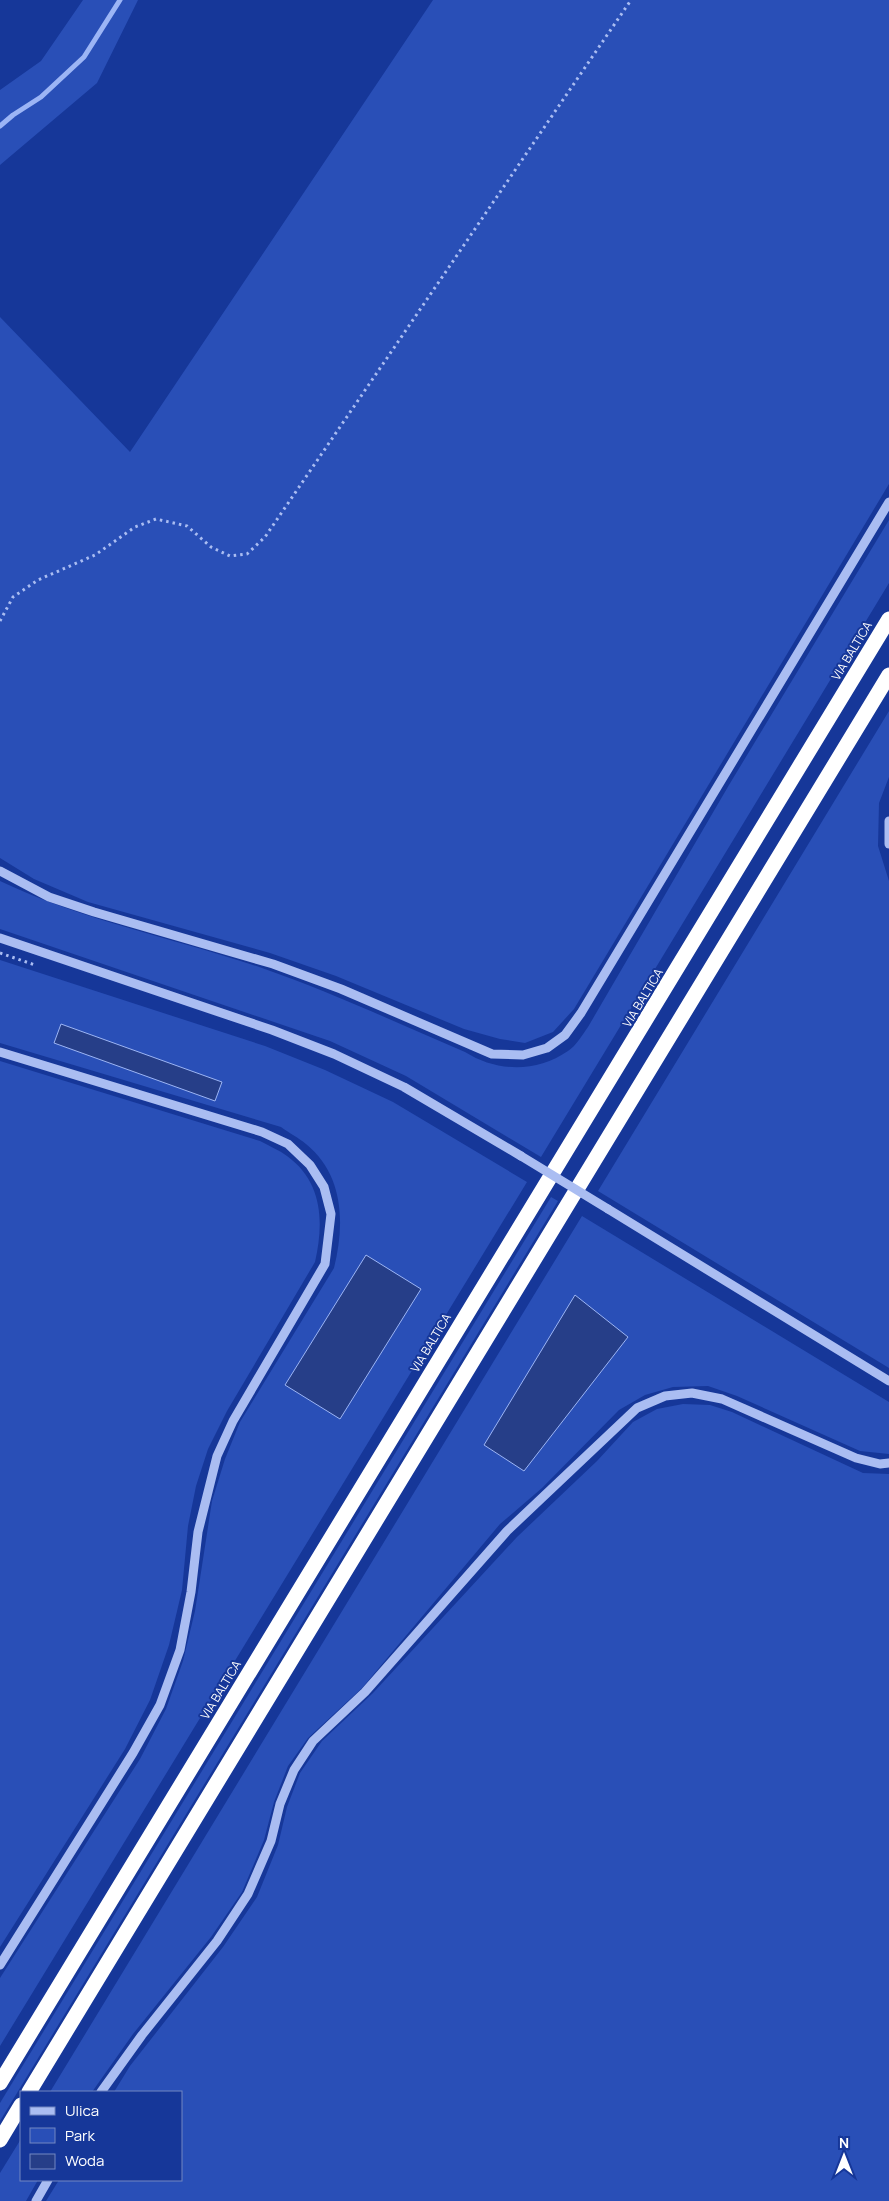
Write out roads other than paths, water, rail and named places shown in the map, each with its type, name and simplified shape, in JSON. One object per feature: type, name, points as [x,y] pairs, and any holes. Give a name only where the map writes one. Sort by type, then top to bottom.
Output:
[{"type":"highway","name":"VIA BALTICA","points":[[0,2083],[889,620]]},
{"type":"highway","points":[[30,2091],[889,675]]},
{"type":"highway","points":[[0,2140],[20,2107]]},
{"type":"street","points":[[0,872],[49,897],[273,964],[341,989],[492,1054],[523,1056],[547,1048],[565,1035],[581,1013],[889,502]]},
{"type":"street","points":[[889,821],[889,844]]},
{"type":"street","points":[[0,938],[272,1030],[334,1054],[404,1087],[522,1156],[889,1381]]},
{"type":"street","points":[[0,1052],[262,1132],[288,1144],[310,1165],[324,1186],[331,1214],[330,1236],[325,1264],[233,1420],[217,1456],[198,1532],[191,1592],[180,1650],[160,1705],[133,1753],[0,1965]]},
{"type":"street","points":[[102,2091],[142,2036],[218,1941],[248,1894],[271,1841],[280,1804],[294,1770],[313,1741],[366,1692],[507,1530],[637,1408],[665,1396],[692,1393],[722,1400],[856,1458],[880,1464],[889,1463]]},
{"type":"street","points":[[36,2201],[47,2181]]},
{"type":"water","points":[[61,1024],[222,1082],[215,1101],[54,1043]]},
{"type":"water","points":[[366,1255],[421,1289],[340,1419],[285,1385]]},
{"type":"water","points":[[575,1295],[628,1337],[524,1471],[484,1445]]},
{"type":"waterway","points":[[0,126],[41,97],[84,57],[120,0]]}]
